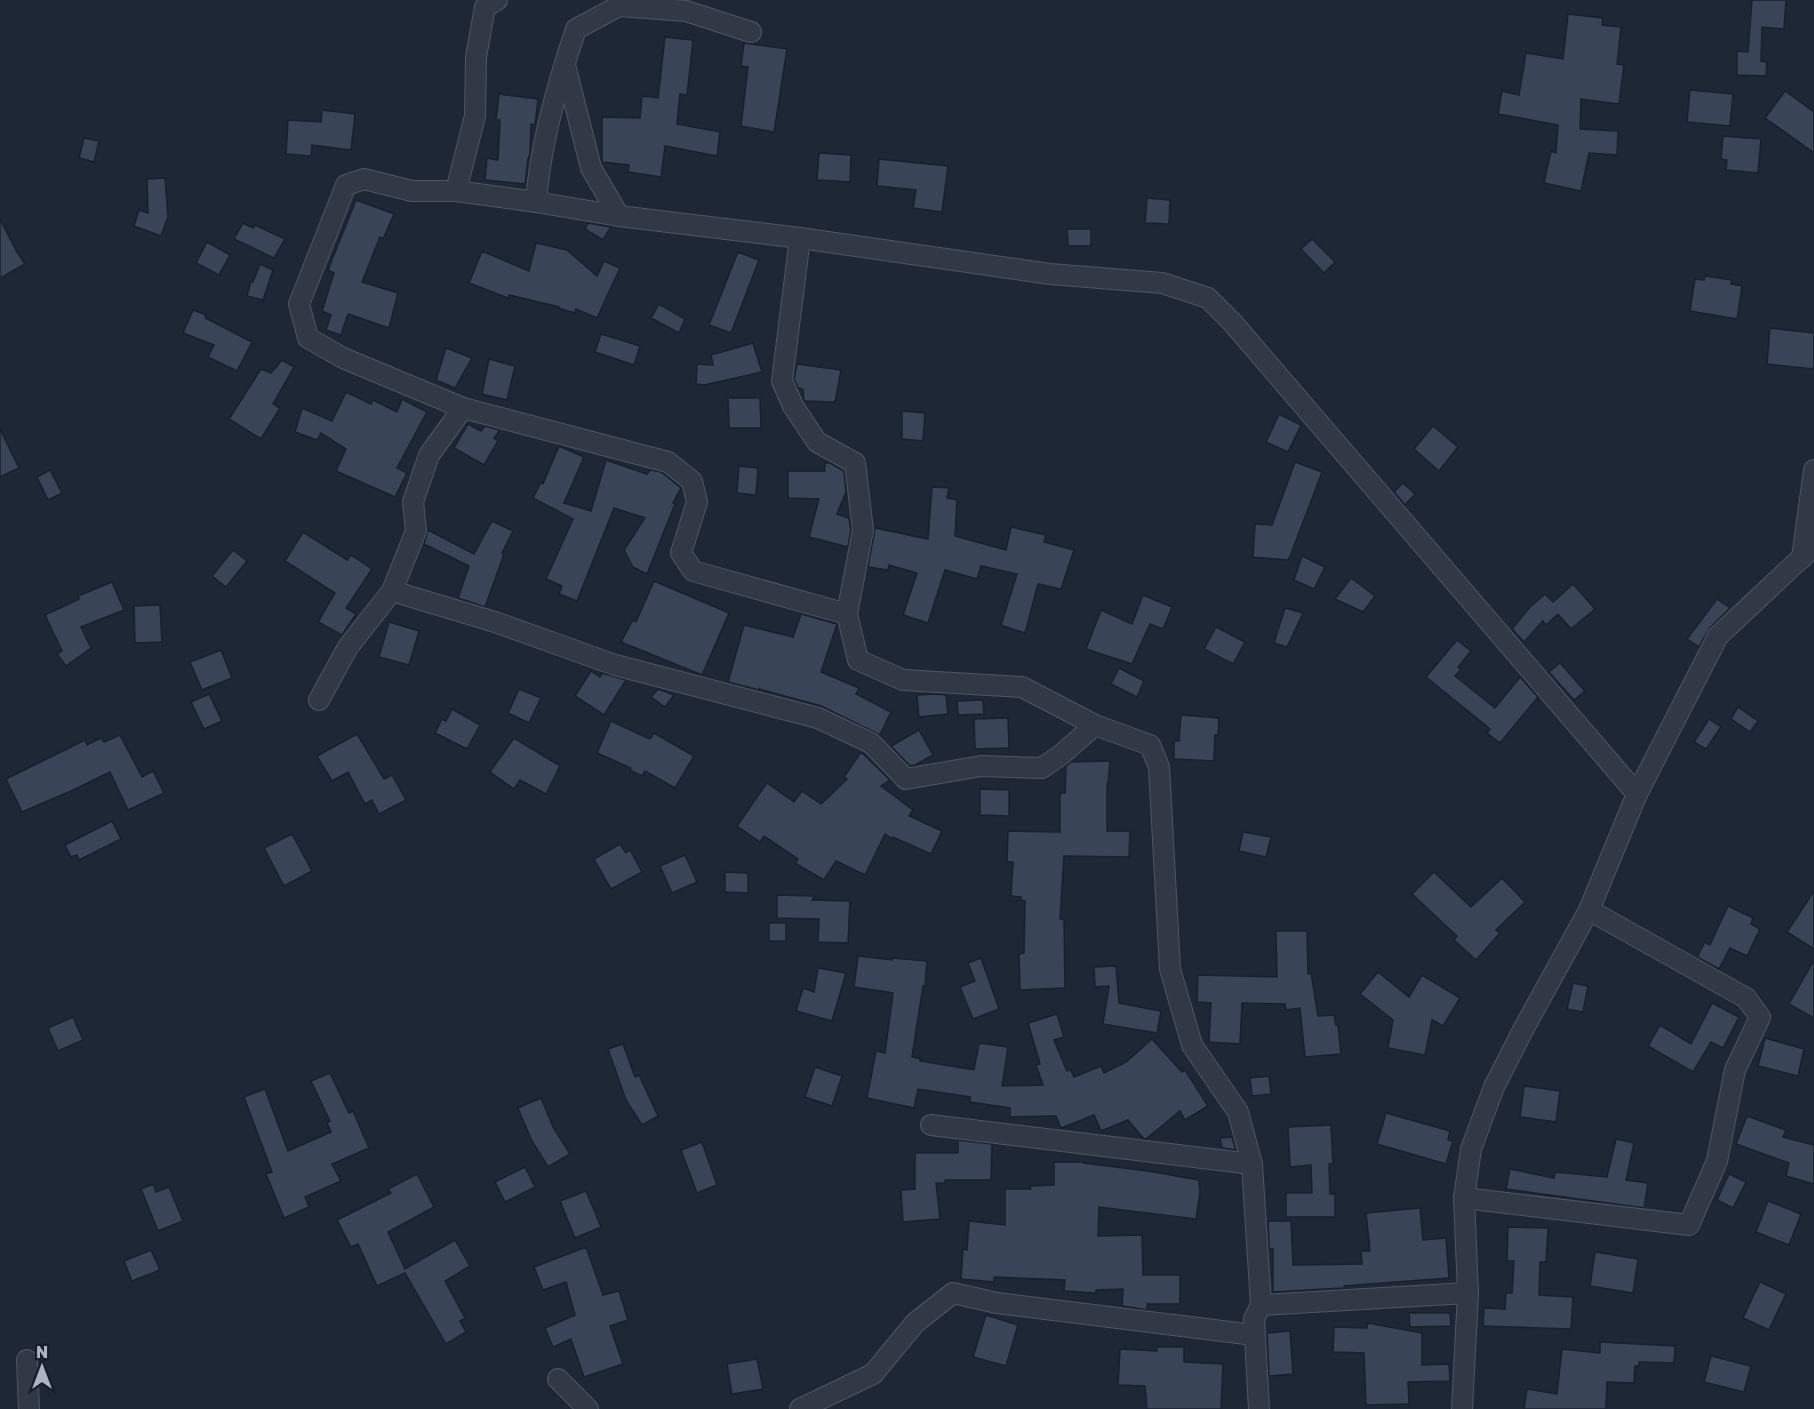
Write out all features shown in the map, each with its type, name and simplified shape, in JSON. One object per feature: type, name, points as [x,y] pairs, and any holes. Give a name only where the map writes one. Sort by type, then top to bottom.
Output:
[{"type":"street","points":[[456,191],[475,116],[476,57],[485,7],[497,0]]},
{"type":"street","points":[[536,202],[538,177],[565,63],[576,29],[619,6],[686,11],[751,32]]},
{"type":"street","points":[[565,63],[591,168],[619,216]]},
{"type":"street","points":[[847,614],[693,571],[681,553],[697,502],[692,481],[668,462],[463,408],[343,358],[308,338],[299,304],[346,185],[364,179],[412,191],[456,191],[619,216],[800,238],[1050,274],[1162,283],[1208,298],[1232,322],[1637,794]]},
{"type":"street","points":[[800,238],[782,381],[793,406],[817,442],[855,464],[863,530],[847,614],[858,660],[903,680],[1022,687],[1095,725],[1150,745],[1159,767],[1170,969],[1192,1045],[1238,1112],[1252,1164],[1262,1305],[1254,1319],[1259,1409]]},
{"type":"street","points":[[319,700],[348,647],[392,591],[416,531],[413,502],[429,455],[463,408]]},
{"type":"street","points":[[1462,1409],[1468,1293],[1464,1198],[1471,1149],[1494,1087],[1589,910],[1637,794],[1718,636],[1808,552],[1814,470]]},
{"type":"street","points":[[392,591],[495,622],[615,665],[818,718],[871,743],[906,779],[981,766],[1042,768],[1095,725]]},
{"type":"street","points":[[1464,1198],[1689,1225],[1717,1161],[1735,1070],[1760,1017],[1746,998],[1589,910]]},
{"type":"street","points":[[931,1125],[1252,1164]]},
{"type":"street","points":[[800,1409],[873,1374],[915,1323],[953,1293],[997,1303],[1254,1335]]},
{"type":"street","points":[[1262,1305],[1468,1293]]},
{"type":"street","points":[[27,1360],[29,1409]]},
{"type":"street","points":[[558,1379],[588,1409]]},
{"type":"building","points":[[1752,0],[1786,0],[1784,29],[1762,27],[1761,61],[1767,62],[1766,76],[1737,75],[1737,51],[1748,52]]},
{"type":"building","points":[[1568,14],[1603,18],[1602,25],[1621,27],[1617,64],[1624,65],[1619,104],[1581,99],[1580,129],[1618,131],[1617,155],[1589,153],[1581,191],[1544,183],[1551,151],[1556,153],[1558,125],[1498,114],[1502,91],[1519,95],[1526,53],[1563,59]]},
{"type":"building","points":[[665,37],[693,40],[687,95],[680,94],[677,124],[720,132],[717,156],[665,146],[661,177],[628,172],[629,165],[602,162],[602,117],[640,118],[642,96],[658,98]]},
{"type":"building","points":[[744,43],[787,49],[774,132],[741,126],[748,67],[741,66]]},
{"type":"building","points":[[1690,90],[1733,94],[1730,126],[1687,122]]},
{"type":"building","points":[[1785,91],[1814,112],[1814,153],[1765,118]]},
{"type":"building","points":[[499,94],[538,99],[535,125],[531,124],[530,154],[525,184],[485,180],[487,158],[498,160],[500,120],[496,120]]},
{"type":"building","points":[[322,110],[355,114],[351,150],[312,145],[311,156],[286,154],[288,120],[321,122]]},
{"type":"building","points":[[1723,136],[1761,139],[1758,173],[1726,170],[1727,160],[1721,159]]},
{"type":"building","points":[[84,138],[99,141],[94,162],[79,158]]},
{"type":"building","points":[[819,153],[851,155],[850,182],[817,180]]},
{"type":"building","points":[[879,159],[948,166],[942,212],[913,208],[916,190],[877,186]]},
{"type":"building","points":[[165,178],[168,217],[161,236],[134,226],[139,210],[148,213],[147,179]]},
{"type":"building","points":[[1147,198],[1170,200],[1169,224],[1145,223]]},
{"type":"building","points":[[356,200],[394,214],[383,239],[380,237],[362,282],[398,293],[389,328],[348,314],[341,335],[326,330],[331,315],[322,311],[334,273],[328,270]]},
{"type":"building","points":[[0,219],[25,264],[0,278]]},
{"type":"building","points":[[243,223],[253,228],[255,225],[285,239],[274,258],[234,239]]},
{"type":"building","points":[[588,223],[611,227],[603,240],[585,229]]},
{"type":"building","points":[[1067,229],[1091,229],[1091,246],[1068,246]]},
{"type":"building","points":[[1312,239],[1335,262],[1324,273],[1301,249]]},
{"type":"building","points":[[207,242],[230,255],[219,275],[196,263]]},
{"type":"building","points":[[536,243],[567,250],[597,276],[604,261],[620,268],[597,318],[576,309],[575,313],[509,295],[508,298],[469,283],[482,251],[529,271]]},
{"type":"building","points":[[738,252],[759,260],[731,333],[709,325]]},
{"type":"building","points":[[260,264],[273,270],[263,300],[247,296],[251,281],[253,282]]},
{"type":"building","points":[[1705,276],[1732,280],[1731,284],[1742,286],[1737,319],[1690,311],[1695,279],[1704,280]]},
{"type":"building","points":[[659,304],[685,319],[679,333],[651,318]]},
{"type":"building","points":[[193,310],[206,315],[205,318],[252,342],[237,371],[208,357],[214,345],[183,333]]},
{"type":"building","points":[[1770,328],[1814,333],[1814,369],[1767,364]]},
{"type":"building","points":[[601,334],[640,346],[634,365],[595,352]]},
{"type":"building","points":[[753,343],[762,372],[704,385],[696,384],[697,364],[713,365],[711,355]]},
{"type":"building","points":[[446,348],[472,358],[455,388],[436,380]]},
{"type":"building","points":[[489,359],[515,366],[507,400],[482,394]]},
{"type":"building","points":[[282,360],[294,367],[273,404],[280,408],[261,439],[229,419],[261,369],[271,373]]},
{"type":"building","points":[[797,364],[841,370],[835,402],[804,401],[803,389],[798,388],[794,379]]},
{"type":"building","points":[[346,392],[371,404],[373,400],[397,412],[402,399],[427,412],[397,468],[407,473],[395,497],[336,471],[346,449],[321,433],[317,440],[295,432],[302,408],[332,421]]},
{"type":"building","points":[[728,398],[760,398],[761,428],[729,428]]},
{"type":"building","points":[[902,411],[925,413],[923,441],[902,439]]},
{"type":"building","points":[[1279,414],[1301,425],[1288,452],[1266,442]]},
{"type":"building","points":[[468,424],[481,431],[485,426],[500,430],[494,438],[498,441],[484,465],[454,448]]},
{"type":"building","points":[[1433,426],[1458,447],[1439,471],[1414,449]]},
{"type":"building","points":[[0,429],[19,468],[0,477]]},
{"type":"building","points":[[559,446],[584,457],[564,503],[591,511],[606,460],[647,474],[650,470],[661,472],[681,488],[673,503],[675,504],[647,574],[633,567],[624,550],[645,518],[614,508],[577,601],[559,594],[562,586],[546,579],[573,519],[533,498],[541,482],[543,484]]},
{"type":"building","points":[[1295,462],[1322,472],[1291,554],[1288,560],[1253,557],[1255,524],[1272,525]]},
{"type":"building","points":[[825,463],[830,463],[844,471],[846,492],[837,514],[849,518],[851,530],[848,547],[809,537],[819,499],[788,498],[788,471],[825,471]]},
{"type":"building","points":[[739,466],[758,468],[756,495],[737,493]]},
{"type":"building","points":[[50,470],[62,493],[48,500],[37,477]]},
{"type":"building","points":[[1403,483],[1415,494],[1405,505],[1394,492]]},
{"type":"building","points":[[932,487],[949,488],[947,498],[957,500],[955,536],[1006,550],[1011,527],[1046,535],[1044,542],[1074,550],[1061,589],[1038,584],[1025,633],[1001,625],[1017,574],[981,566],[977,579],[945,570],[928,623],[903,615],[917,573],[889,565],[888,570],[868,567],[875,528],[928,539]]},
{"type":"building","points":[[492,521],[513,531],[502,553],[504,554],[485,607],[458,598],[469,566],[424,544],[428,530],[474,554]]},
{"type":"building","points":[[303,532],[347,560],[351,555],[372,569],[346,608],[356,614],[342,635],[318,622],[335,593],[285,561]]},
{"type":"building","points":[[233,550],[247,561],[226,587],[212,576]]},
{"type":"building","points":[[1302,556],[1325,567],[1314,589],[1294,580]]},
{"type":"building","points":[[1351,578],[1375,596],[1363,612],[1335,599]]},
{"type":"building","points":[[654,581],[729,613],[702,675],[621,642],[633,620],[636,622]]},
{"type":"building","points":[[112,582],[124,610],[81,627],[91,648],[66,666],[57,654],[62,651],[45,615],[79,599],[78,596]]},
{"type":"building","points":[[1573,584],[1595,609],[1571,629],[1558,614],[1546,625],[1543,621],[1524,642],[1512,629],[1530,607],[1545,594],[1553,602]]},
{"type":"building","points":[[1143,595],[1172,607],[1163,629],[1150,624],[1132,664],[1086,649],[1101,610],[1132,624]]},
{"type":"building","points":[[1717,599],[1730,608],[1710,628],[1699,647],[1687,639]]},
{"type":"building","points":[[160,605],[162,642],[135,643],[134,606]]},
{"type":"building","points":[[1285,608],[1303,613],[1287,647],[1274,643]]},
{"type":"building","points":[[801,614],[837,624],[821,672],[859,688],[856,694],[891,712],[880,735],[821,706],[728,682],[744,625],[793,637]]},
{"type":"building","points":[[389,622],[419,631],[409,665],[379,657]]},
{"type":"building","points":[[1216,627],[1245,642],[1233,664],[1204,649]]},
{"type":"building","points":[[1457,640],[1471,651],[1458,667],[1461,669],[1455,676],[1495,708],[1520,677],[1538,697],[1500,743],[1487,733],[1490,729],[1426,677]]},
{"type":"building","points":[[221,650],[232,678],[202,690],[190,662]]},
{"type":"building","points":[[1560,663],[1585,691],[1574,700],[1549,672]]},
{"type":"building","points":[[1119,668],[1144,681],[1137,697],[1111,684]]},
{"type":"building","points":[[591,671],[600,677],[602,673],[626,680],[604,715],[575,696]]},
{"type":"building","points":[[519,689],[541,698],[529,723],[508,713]]},
{"type":"building","points":[[658,689],[674,695],[665,707],[651,697]]},
{"type":"building","points":[[209,694],[222,721],[204,729],[191,702]]},
{"type":"building","points":[[917,695],[946,695],[948,714],[919,717]]},
{"type":"building","points":[[983,700],[984,714],[958,715],[957,701]]},
{"type":"building","points":[[1738,707],[1758,721],[1750,732],[1731,719]]},
{"type":"building","points":[[452,709],[480,725],[467,749],[435,733],[442,719],[446,721]]},
{"type":"building","points":[[1181,715],[1219,718],[1218,735],[1215,735],[1214,761],[1174,759],[1174,741],[1179,741]]},
{"type":"building","points":[[1008,718],[1009,748],[975,749],[974,719]]},
{"type":"building","points":[[1709,719],[1721,727],[1706,749],[1694,742]]},
{"type":"building","points":[[611,721],[650,739],[654,733],[694,756],[675,788],[645,771],[642,776],[630,770],[631,768],[597,753]]},
{"type":"building","points":[[919,730],[933,755],[910,766],[891,746]]},
{"type":"building","points":[[357,734],[384,779],[392,775],[406,800],[379,814],[372,800],[365,804],[348,772],[332,781],[317,756]]},
{"type":"building","points":[[120,735],[142,777],[153,771],[164,793],[128,810],[110,772],[22,812],[6,779],[85,740],[87,745],[101,738],[104,742]]},
{"type":"building","points":[[514,738],[560,766],[546,794],[520,780],[514,789],[490,772]]},
{"type":"building","points":[[861,752],[890,780],[881,786],[913,810],[909,816],[942,831],[931,854],[885,834],[865,875],[836,861],[824,880],[795,863],[798,859],[764,836],[760,842],[737,826],[767,783],[794,802],[802,791],[821,804],[847,779],[844,777]]},
{"type":"building","points":[[1110,761],[1107,784],[1107,831],[1130,831],[1129,857],[1064,856],[1060,919],[1064,919],[1065,988],[1020,990],[1019,954],[1024,953],[1025,901],[1021,900],[1021,897],[1011,896],[1013,862],[1007,862],[1008,831],[1060,832],[1060,793],[1065,793],[1066,766],[1071,762]]},
{"type":"building","points":[[980,789],[1009,790],[1009,816],[980,815]]},
{"type":"building","points":[[112,821],[121,839],[79,860],[77,855],[71,857],[65,845]]},
{"type":"building","points":[[1243,832],[1271,837],[1266,857],[1239,851]]},
{"type":"building","points":[[292,834],[312,871],[284,886],[264,848]]},
{"type":"building","points":[[620,844],[626,853],[630,850],[642,872],[611,889],[594,859]]},
{"type":"building","points":[[685,855],[697,882],[672,893],[660,866]]},
{"type":"building","points":[[725,872],[748,873],[748,893],[725,892]]},
{"type":"building","points":[[1434,872],[1471,907],[1502,878],[1525,902],[1496,930],[1500,933],[1476,960],[1454,940],[1457,936],[1412,894]]},
{"type":"building","points":[[1814,891],[1814,949],[1787,932]]},
{"type":"building","points":[[777,895],[815,896],[812,900],[850,901],[848,943],[818,942],[819,919],[777,918]]},
{"type":"building","points":[[1728,906],[1753,918],[1751,924],[1760,929],[1747,956],[1730,948],[1719,969],[1697,957],[1705,942],[1710,945]]},
{"type":"building","points":[[769,923],[786,923],[786,941],[769,941]]},
{"type":"building","points":[[1276,931],[1307,931],[1308,974],[1311,973],[1318,1016],[1334,1015],[1336,1025],[1338,1025],[1341,1054],[1305,1057],[1300,1008],[1286,1010],[1285,1004],[1242,1003],[1240,1044],[1209,1042],[1211,1003],[1197,1002],[1198,975],[1277,977]]},
{"type":"building","points":[[858,956],[927,961],[925,986],[923,986],[912,1057],[921,1059],[920,1061],[974,1070],[979,1043],[1008,1047],[1002,1086],[1043,1085],[1036,1065],[1040,1064],[1028,1023],[1057,1014],[1064,1037],[1054,1040],[1067,1071],[1070,1069],[1074,1077],[1101,1066],[1104,1073],[1126,1062],[1152,1039],[1182,1072],[1185,1070],[1208,1106],[1185,1120],[1180,1111],[1144,1139],[1128,1120],[1101,1131],[1094,1115],[1061,1128],[1056,1116],[1010,1117],[1010,1108],[970,1102],[970,1097],[918,1089],[914,1108],[867,1098],[876,1051],[885,1053],[893,993],[854,987]]},
{"type":"building","points":[[981,958],[999,1009],[973,1019],[960,987],[975,981],[968,963]]},
{"type":"building","points":[[1814,960],[1814,1018],[1789,1004]]},
{"type":"building","points":[[1116,966],[1119,1003],[1161,1011],[1157,1033],[1103,1024],[1109,986],[1095,987],[1094,967]]},
{"type":"building","points":[[818,968],[846,973],[832,1021],[796,1011],[803,988],[814,992]]},
{"type":"building","points":[[1378,972],[1409,997],[1422,975],[1460,998],[1443,1026],[1432,1020],[1425,1055],[1388,1048],[1393,1020],[1360,994]]},
{"type":"building","points":[[1573,983],[1588,986],[1583,1012],[1567,1009]]},
{"type":"building","points":[[1712,1003],[1739,1017],[1723,1048],[1711,1042],[1693,1072],[1648,1046],[1660,1025],[1691,1044]]},
{"type":"building","points":[[73,1017],[83,1040],[58,1051],[48,1028]]},
{"type":"building","points":[[1765,1038],[1804,1049],[1798,1076],[1758,1066]]},
{"type":"building","points":[[623,1044],[635,1077],[639,1075],[658,1116],[642,1125],[626,1100],[608,1049]]},
{"type":"building","points":[[815,1067],[842,1076],[832,1106],[805,1097]]},
{"type":"building","points":[[330,1073],[349,1113],[353,1111],[369,1148],[332,1164],[341,1181],[305,1197],[309,1207],[284,1218],[266,1174],[272,1172],[244,1097],[265,1089],[288,1151],[331,1132],[327,1123],[330,1121],[311,1081]]},
{"type":"building","points":[[1269,1076],[1271,1094],[1252,1096],[1250,1078]]},
{"type":"building","points":[[1524,1086],[1560,1091],[1556,1122],[1520,1117]]},
{"type":"building","points":[[541,1098],[553,1127],[570,1154],[548,1167],[531,1139],[518,1108]]},
{"type":"building","points":[[1386,1113],[1450,1131],[1448,1140],[1453,1141],[1446,1164],[1377,1144]]},
{"type":"building","points":[[1747,1116],[1786,1130],[1783,1137],[1814,1145],[1814,1184],[1786,1176],[1789,1163],[1736,1144]]},
{"type":"building","points":[[1331,1125],[1333,1164],[1329,1164],[1330,1194],[1335,1194],[1335,1217],[1286,1217],[1286,1193],[1312,1193],[1311,1165],[1290,1167],[1288,1127]]},
{"type":"building","points":[[1232,1137],[1236,1150],[1222,1148],[1220,1138]]},
{"type":"building","points":[[1616,1139],[1634,1143],[1626,1180],[1648,1183],[1644,1208],[1506,1189],[1510,1169],[1554,1178],[1555,1172],[1607,1177]]},
{"type":"building","points":[[958,1140],[992,1144],[991,1180],[945,1180],[945,1183],[936,1183],[940,1219],[903,1222],[901,1190],[915,1189],[915,1153],[958,1153]]},
{"type":"building","points":[[702,1142],[717,1185],[697,1193],[681,1150]]},
{"type":"building","points":[[1054,1162],[1084,1162],[1199,1180],[1200,1192],[1196,1219],[1099,1207],[1098,1236],[1142,1235],[1143,1275],[1180,1275],[1180,1304],[1147,1304],[1147,1310],[1122,1306],[1123,1289],[1096,1290],[1096,1293],[1064,1291],[1065,1280],[994,1277],[994,1282],[961,1279],[963,1249],[967,1250],[969,1221],[1005,1225],[1005,1189],[1031,1189],[1030,1186],[1054,1185]]},
{"type":"building","points":[[525,1167],[535,1187],[505,1202],[495,1182]]},
{"type":"building","points":[[417,1174],[434,1207],[388,1232],[405,1269],[455,1240],[470,1266],[445,1281],[465,1318],[460,1321],[466,1332],[446,1344],[405,1273],[377,1286],[358,1244],[351,1247],[337,1220],[391,1193],[388,1189]]},
{"type":"building","points":[[1729,1174],[1746,1182],[1733,1208],[1717,1200]]},
{"type":"building","points":[[153,1184],[156,1192],[169,1187],[183,1221],[158,1231],[141,1189]]},
{"type":"building","points":[[586,1191],[601,1227],[575,1238],[560,1201]]},
{"type":"building","points":[[1768,1201],[1801,1214],[1789,1245],[1756,1232]]},
{"type":"building","points":[[1420,1208],[1423,1240],[1446,1238],[1449,1278],[1273,1292],[1273,1249],[1269,1249],[1268,1221],[1291,1221],[1293,1265],[1362,1264],[1361,1251],[1370,1251],[1366,1213]]},
{"type":"building","points":[[1508,1227],[1548,1228],[1546,1262],[1540,1262],[1539,1295],[1573,1297],[1571,1329],[1483,1326],[1484,1308],[1505,1309],[1506,1293],[1512,1293],[1514,1261],[1507,1261]]},
{"type":"building","points":[[586,1247],[603,1295],[619,1291],[628,1320],[610,1326],[623,1364],[584,1377],[571,1339],[553,1347],[545,1328],[575,1315],[566,1282],[543,1290],[534,1267]]},
{"type":"building","points":[[151,1250],[160,1270],[132,1281],[124,1261]]},
{"type":"building","points":[[1595,1252],[1638,1259],[1633,1293],[1590,1286]]},
{"type":"building","points":[[1760,1282],[1786,1294],[1769,1330],[1743,1318]]},
{"type":"building","points":[[1409,1313],[1450,1313],[1451,1326],[1410,1327]]},
{"type":"building","points":[[986,1315],[1018,1325],[1006,1366],[973,1357]]},
{"type":"building","points":[[1368,1323],[1422,1333],[1422,1365],[1449,1364],[1450,1381],[1408,1382],[1409,1404],[1366,1405],[1364,1353],[1333,1352],[1334,1327],[1367,1328]]},
{"type":"building","points":[[1290,1331],[1293,1374],[1269,1376],[1267,1333]]},
{"type":"building","points":[[1600,1342],[1675,1346],[1674,1363],[1639,1362],[1639,1366],[1635,1366],[1634,1383],[1607,1382],[1606,1409],[1524,1409],[1527,1389],[1557,1394],[1562,1349],[1600,1353]]},
{"type":"building","points":[[1157,1347],[1184,1347],[1184,1362],[1223,1364],[1221,1409],[1147,1409],[1145,1386],[1118,1385],[1120,1349],[1157,1351]]},
{"type":"building","points":[[1711,1356],[1751,1366],[1744,1392],[1704,1382]]},
{"type":"building","points":[[757,1359],[763,1389],[732,1394],[727,1364]]}]
